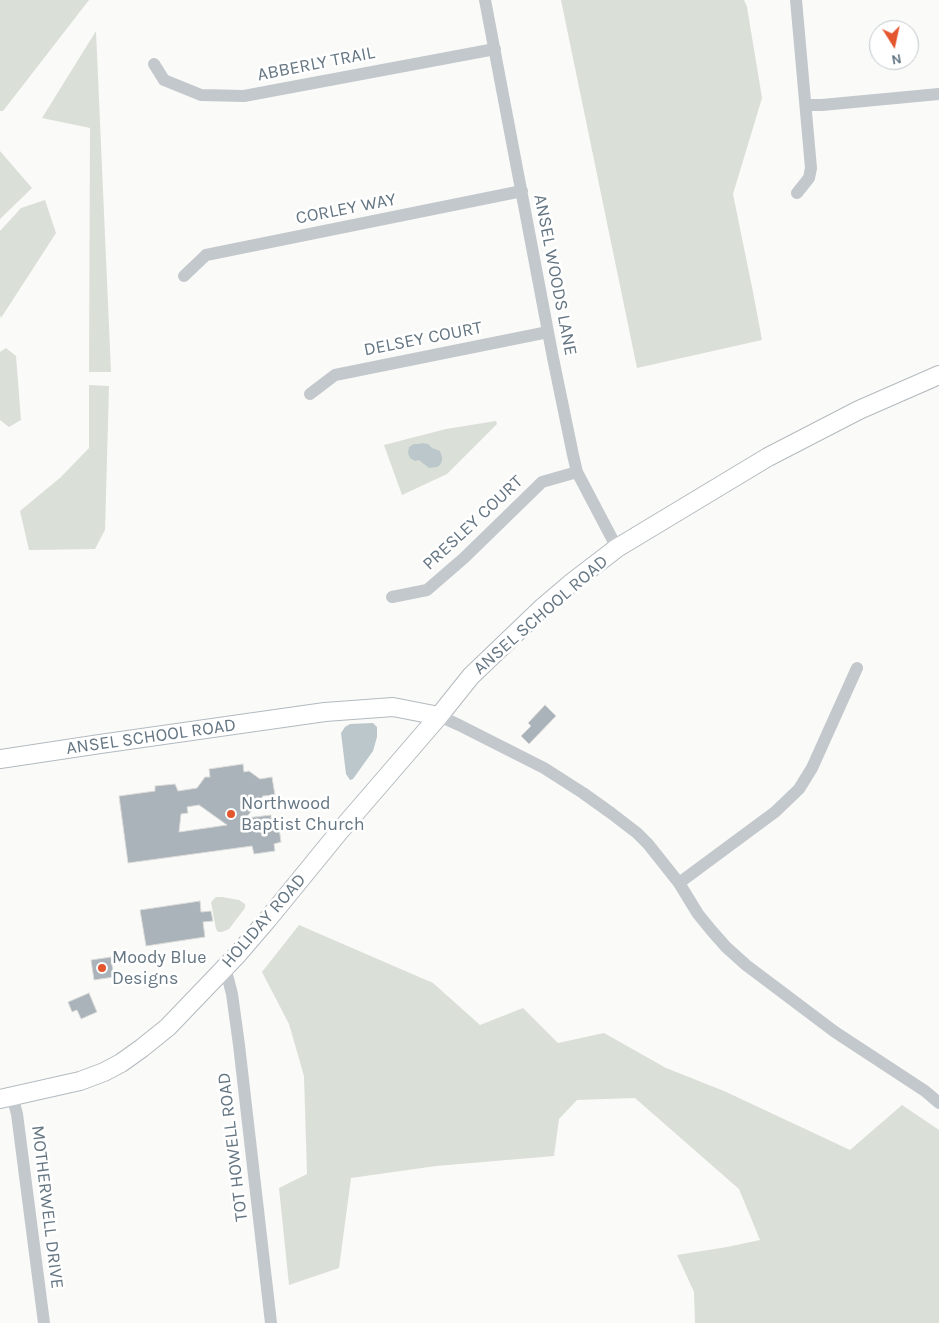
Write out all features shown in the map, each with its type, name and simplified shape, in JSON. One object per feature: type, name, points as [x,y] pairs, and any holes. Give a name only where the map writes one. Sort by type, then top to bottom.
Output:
[{"type":"street","name":"ANSEL WOODS LANE","points":[[485,0],[548,332],[577,472],[617,548]]},
{"type":"street","points":[[796,0],[811,174],[798,193]]},
{"type":"street","name":"ABBERLY TRAIL","points":[[154,64],[164,80],[201,95],[244,96],[495,49]]},
{"type":"street","points":[[806,106],[939,94]]},
{"type":"street","name":"CORLEY WAY","points":[[184,276],[206,255],[522,191]]},
{"type":"street","name":"DELSEY COURT","points":[[310,394],[335,375],[548,332]]},
{"type":"street","name":"ANSEL SCHOOL ROAD","points":[[0,759],[325,712],[393,708],[439,716],[471,676],[543,607],[617,548],[776,452],[897,392],[939,376]]},
{"type":"street","name":"PRESLEY COURT","points":[[392,597],[426,590],[464,558],[542,482],[577,472]]},
{"type":"street","points":[[679,883],[775,812],[799,789],[812,768],[857,668]]},
{"type":"street","points":[[439,716],[460,724],[544,768],[583,793],[637,833],[660,858],[679,883],[710,930],[746,965],[835,1032],[925,1091],[939,1103]]},
{"type":"street","name":"HOLIDAY ROAD","points":[[6,1097],[80,1081],[104,1072],[121,1063],[168,1027],[225,968],[268,919],[339,832],[439,716]]},
{"type":"street","name":"TOT HOWELL ROAD","points":[[225,968],[232,994],[239,1045],[271,1323]]},
{"type":"street","name":"MOTHERWELL DRIVE","points":[[6,1097],[17,1114],[42,1323]]},
{"type":"shaded area","points":[[0,0],[89,0],[3,111],[0,111]]},
{"type":"shaded area","points":[[561,0],[744,0],[747,7],[762,98],[733,194],[762,340],[637,368]]},
{"type":"shaded area","points":[[96,31],[111,372],[89,372],[90,128],[42,118]]},
{"type":"shaded area","points":[[0,151],[32,188],[0,219]]},
{"type":"shaded area","points":[[45,200],[56,233],[1,318],[0,231],[21,208]]},
{"type":"shaded area","points":[[6,348],[16,356],[21,420],[9,427],[0,420],[0,352]]},
{"type":"shaded area","points":[[89,385],[109,386],[105,530],[95,549],[29,550],[20,511],[61,477],[89,448]]},
{"type":"shaded area","points":[[496,421],[497,424],[447,474],[402,495],[384,445],[446,429]]},
{"type":"shaded area","points":[[422,443],[428,444],[440,451],[442,461],[440,465],[429,468],[419,460],[415,461],[410,458],[408,453],[409,447]]},
{"type":"shaded area","points":[[373,723],[377,727],[377,737],[373,751],[353,779],[350,780],[346,774],[341,733],[350,724]]},
{"type":"shaded area","points":[[216,897],[239,900],[245,904],[245,908],[229,929],[222,932],[218,932],[216,929],[211,902]]},
{"type":"shaded area","points":[[299,925],[433,983],[480,1025],[523,1008],[558,1043],[604,1033],[666,1068],[724,1091],[850,1150],[902,1105],[939,1130],[939,1323],[695,1323],[694,1292],[677,1255],[760,1240],[739,1189],[635,1098],[577,1100],[559,1119],[554,1156],[436,1166],[351,1178],[339,1268],[289,1285],[279,1188],[307,1174],[304,1076],[289,1024],[262,972]]},
{"type":"building","points":[[545,705],[556,716],[529,744],[521,736],[531,726],[528,723]]},
{"type":"building","name":"Northwood Baptist Church","points":[[243,764],[244,772],[249,771],[260,779],[272,777],[275,795],[263,796],[246,818],[271,815],[271,821],[278,820],[281,842],[274,844],[275,851],[254,854],[252,846],[128,863],[119,796],[155,791],[155,786],[175,784],[178,791],[197,788],[205,777],[210,777],[209,769]],"holes":[[[199,805],[227,825],[179,832],[181,814],[188,813],[187,807]]]},
{"type":"building","points":[[200,901],[201,912],[211,911],[213,921],[203,922],[205,937],[146,946],[140,910]]},
{"type":"building","name":"Moody Blue Designs","points":[[111,957],[114,977],[94,980],[91,960]]},
{"type":"building","points":[[89,993],[97,1012],[81,1019],[77,1010],[72,1012],[68,1002]]},
{"type":"place","name":"Northwood Baptist Church","points":[[231,814]]},
{"type":"place","name":"Moody Blue Designs","points":[[102,968]]}]
